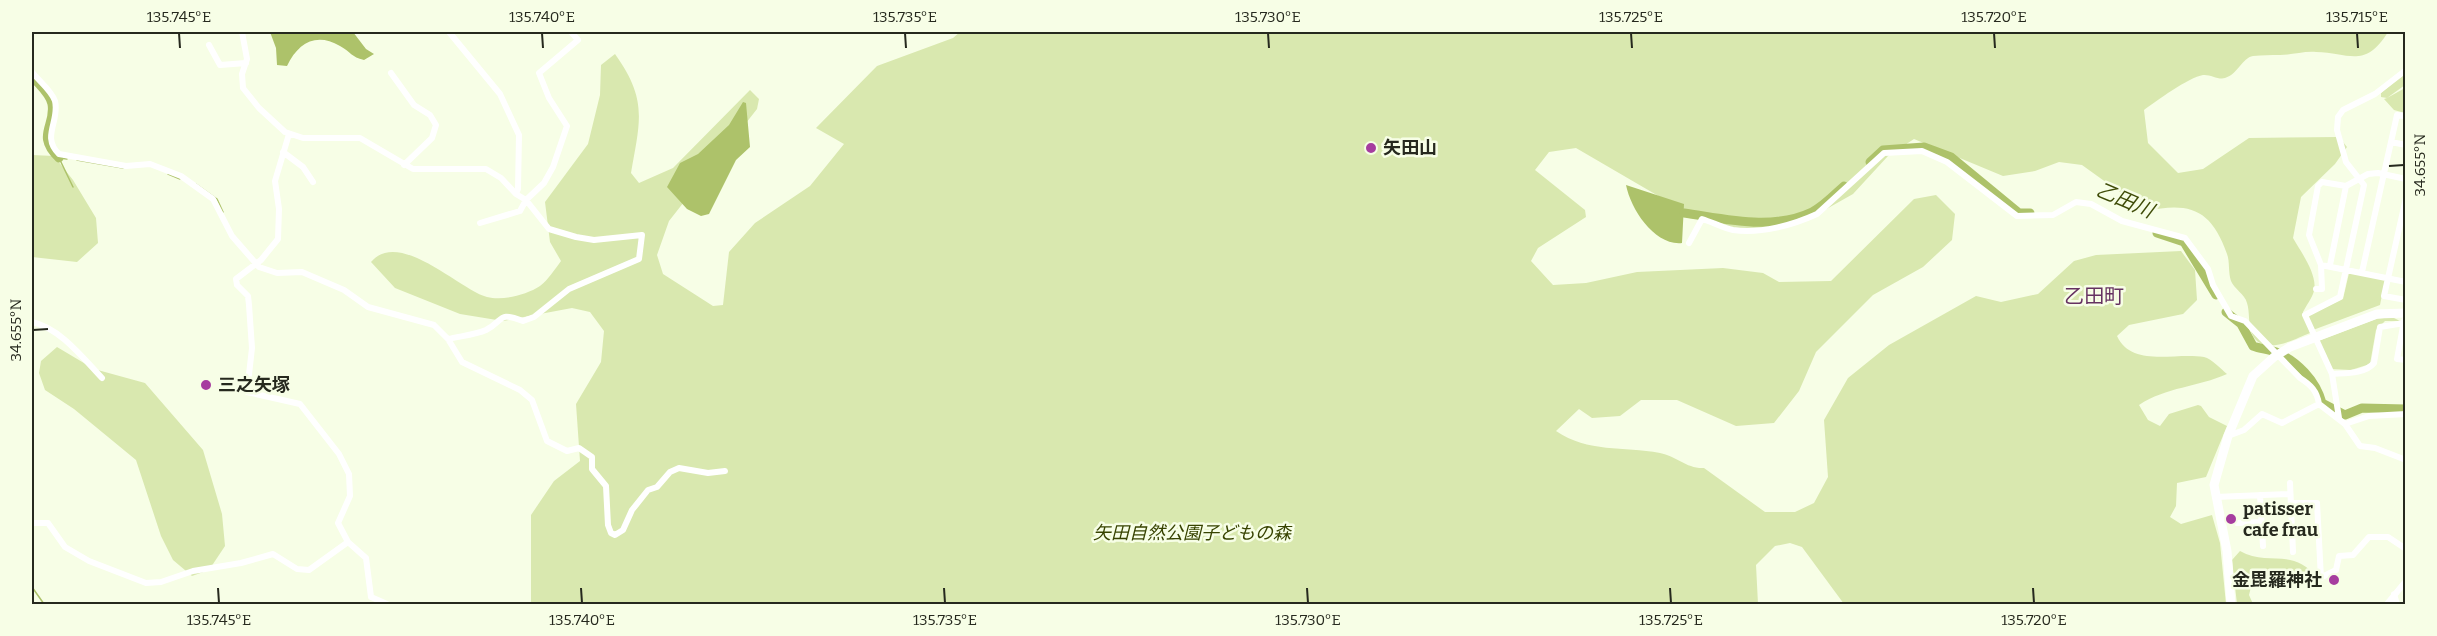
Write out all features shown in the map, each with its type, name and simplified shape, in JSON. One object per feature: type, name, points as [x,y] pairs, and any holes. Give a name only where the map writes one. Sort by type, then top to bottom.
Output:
[{"type":"street","points":[[242,32],[247,51],[242,74],[247,95],[289,134],[303,138],[355,136],[404,165],[418,170],[486,170],[501,178],[516,194],[526,200],[549,229],[594,240],[642,235],[639,260],[569,289],[534,316],[523,321],[508,315],[501,316],[486,330],[448,339]]},
{"type":"street","points":[[449,32],[500,94],[519,135],[516,194]]},
{"type":"street","points":[[480,223],[520,211],[526,200],[544,183],[566,132],[565,122],[549,98],[539,73],[578,40],[571,32]]},
{"type":"street","points":[[210,45],[220,65],[246,63]]},
{"type":"street","points":[[2338,415],[2332,374],[2305,315],[2340,297],[2364,185],[2346,162],[2337,130],[2338,117],[2343,110],[2375,94],[2406,70]]},
{"type":"street","points":[[32,72],[54,98],[56,114],[50,136],[59,154],[126,166],[150,164],[184,178],[196,189],[206,192],[215,202],[232,236],[256,265],[277,273],[302,272],[333,284],[368,307],[434,325],[448,339],[462,362],[520,390],[532,400],[547,441],[567,451],[579,448],[592,457],[592,469],[606,486],[608,525],[611,533],[615,535],[623,530],[632,510],[648,490],[657,487],[670,472],[679,468],[708,473],[725,471]]},
{"type":"street","points":[[391,73],[414,105],[430,115],[436,126],[432,138],[404,165]]},
{"type":"street","points":[[2362,272],[2397,115],[2406,116]]},
{"type":"street","points":[[289,134],[275,181],[279,209],[278,238],[256,265],[246,269],[236,279],[237,285],[248,296],[249,305],[252,348],[247,392],[300,404],[339,454],[350,477],[349,501],[338,523],[348,542],[366,558],[370,597],[387,604]]},
{"type":"street","points":[[2391,142],[2406,145]]},
{"type":"street","points":[[1689,243],[1702,219],[1732,230],[1760,230],[1804,220],[1818,214],[1884,153],[1922,151],[1947,162],[2017,216],[2053,215],[2076,202],[2091,204],[2122,221],[2185,238],[2208,269],[2213,285],[2232,316],[2245,321],[2300,378],[2310,384],[2318,396],[2319,404]]},
{"type":"street","points":[[283,152],[303,167],[313,182]]},
{"type":"street","points":[[2316,289],[2322,288],[2321,265],[2309,235],[2319,186],[2327,182],[2346,186],[2368,174],[2383,174],[2406,179]]},
{"type":"street","points":[[2330,265],[2346,186]]},
{"type":"street","points":[[2406,198],[2384,296],[2406,300]]},
{"type":"street","points":[[2321,265],[2406,282]]},
{"type":"street","points":[[2231,604],[2227,551],[2215,497],[2216,469],[2247,388],[2262,367],[2290,347],[2377,314],[2406,314],[2397,359],[2406,360]]},
{"type":"street","points":[[32,322],[42,324],[54,332],[102,378]]},
{"type":"street","points":[[2332,374],[2354,372],[2373,365],[2380,327],[2404,323]]},
{"type":"street","points":[[2319,404],[2338,415],[2361,446],[2375,448],[2406,460]]},
{"type":"street","points":[[2228,436],[2244,430],[2262,414],[2282,423],[2319,404]]},
{"type":"street","points":[[2345,424],[2370,416],[2406,414]]},
{"type":"street","points":[[2290,483],[2293,552]]},
{"type":"street","points":[[2215,497],[2290,494]]},
{"type":"street","points":[[2260,495],[2263,546]]},
{"type":"street","points":[[2291,503],[2317,503],[2321,578],[2336,570],[2339,556],[2353,555],[2370,537],[2388,537],[2406,549]]},
{"type":"street","points":[[2237,523],[2261,522]]},
{"type":"street","points":[[32,523],[48,523],[64,547],[88,561],[146,583],[161,582],[185,573],[241,563],[273,554],[297,569],[309,570],[348,542]]},
{"type":"street","points":[[2386,604],[2406,580]]},
{"type":"street","points":[[2394,594],[2397,604]]},
{"type":"green space","name":"矢田自然公園子どもの森","points":[[960,32],[1975,32],[1983,34],[2388,32],[2380,44],[2364,55],[2348,56],[2312,52],[2249,57],[2229,76],[2222,78],[2203,75],[2189,80],[2144,110],[2148,143],[2178,173],[2203,169],[2249,138],[2339,137],[2347,147],[2335,164],[2301,197],[2293,238],[2314,278],[2314,291],[2303,312],[2310,333],[2279,344],[2263,344],[2257,341],[2252,334],[2246,300],[2231,281],[2227,254],[2214,227],[2206,218],[2187,209],[2161,208],[2146,211],[2082,165],[2059,162],[2035,171],[2003,176],[1914,139],[1888,156],[1853,194],[1807,220],[1760,230],[1732,230],[1691,215],[1576,148],[1549,152],[1535,170],[1585,210],[1586,217],[1538,248],[1531,261],[1553,285],[1586,283],[1637,272],[1723,268],[1763,273],[1779,282],[1831,281],[1914,199],[1936,195],[1955,214],[1952,240],[1923,267],[1873,295],[1816,352],[1799,391],[1774,423],[1736,426],[1677,400],[1641,400],[1620,416],[1592,418],[1579,409],[1556,431],[1568,438],[1593,446],[1660,453],[1692,466],[1704,468],[1765,512],[1795,512],[1814,503],[1828,477],[1824,420],[1848,378],[1889,345],[1976,296],[2001,302],[2038,294],[2074,261],[2096,255],[2181,251],[2195,270],[2197,300],[2183,314],[2129,325],[2117,336],[2124,346],[2133,352],[2155,357],[2204,357],[2227,374],[2160,394],[2139,405],[2148,420],[2160,426],[2169,414],[2198,405],[2209,417],[2227,426],[2206,477],[2177,483],[2176,506],[2170,517],[2181,524],[2212,515],[2220,543],[2226,604],[1844,604],[1802,547],[1790,543],[1775,546],[1756,565],[1758,604],[531,604],[531,515],[554,481],[580,461],[576,404],[601,362],[604,331],[590,312],[572,308],[503,321],[460,314],[395,288],[371,262],[383,253],[397,252],[413,256],[475,292],[493,298],[507,298],[543,284],[561,261],[550,242],[545,202],[588,144],[600,95],[601,65],[615,54],[626,70],[637,98],[639,125],[631,173],[639,183],[673,168],[750,90],[759,99],[757,109],[669,221],[657,255],[663,274],[713,306],[723,305],[729,252],[755,223],[810,186],[844,144],[816,128],[877,66],[953,38]]},
{"type":"green space","points":[[2405,73],[2405,85],[2387,98],[2381,97],[2381,93]]},
{"type":"green space","points":[[2405,88],[2405,113],[2394,110],[2384,99]]},
{"type":"green space","points":[[32,155],[54,156],[73,180],[96,218],[98,243],[77,262],[32,257]]},
{"type":"green space","points":[[2349,273],[2385,280],[2380,305],[2313,330],[2308,316],[2343,299]]},
{"type":"green space","points":[[2392,317],[2400,321],[2385,321],[2376,330],[2370,364],[2351,370],[2330,369],[2318,341],[2376,319]]},
{"type":"green space","points":[[57,347],[94,369],[145,383],[203,450],[222,514],[225,546],[209,570],[192,576],[173,560],[161,536],[136,460],[74,409],[45,390],[39,373],[41,361]]},
{"type":"green space","points":[[2240,551],[2250,555],[2299,563],[2309,569],[2318,579],[2308,582],[2282,580],[2271,586],[2261,580],[2251,587],[2249,595],[2253,604],[2237,604],[2232,560]]},
{"type":"shaded area","points":[[270,32],[353,32],[366,49],[374,54],[364,60],[331,42],[316,40],[302,46],[287,66],[277,65],[276,48]]},
{"type":"shaded area","points":[[743,102],[746,103],[750,147],[736,160],[709,214],[701,216],[687,209],[667,187],[680,163],[698,154],[729,125]]},
{"type":"shaded area","points":[[1626,185],[1684,204],[1682,243],[1663,239],[1654,233],[1633,205]]},
{"type":"waterway","points":[[32,76],[51,100],[52,112],[47,137],[48,143],[59,158]]},
{"type":"waterway","name":"乙田川","points":[[1870,162],[1883,150],[1924,147],[1951,157],[2019,213],[2030,213]]},
{"type":"waterway","points":[[59,158],[67,159]]},
{"type":"waterway","points":[[59,158],[73,187]]},
{"type":"waterway","points":[[77,160],[123,168]]},
{"type":"waterway","points":[[168,174],[180,179]]},
{"type":"waterway","points":[[196,184],[217,199],[223,212]]},
{"type":"waterway","name":"乙田川","points":[[1684,213],[1749,222],[1781,221],[1812,212],[1844,186]]},
{"type":"waterway","name":"乙田川","points":[[2157,233],[2184,242],[2216,295]]},
{"type":"waterway","name":"乙田川","points":[[2226,312],[2241,324],[2253,346],[2276,352],[2305,372],[2322,403],[2345,415],[2362,408],[2406,409]]},
{"type":"waterway","points":[[32,587],[44,604]]},
{"type":"place","name":"矢田山","points":[[1371,148]]},
{"type":"place","name":"三之矢塚","points":[[206,385]]},
{"type":"place","name":"patisser cafe frau","points":[[2231,519]]},
{"type":"place","name":"金毘羅神社","points":[[2334,580]]},
{"type":"district","name":"乙田町","points":[[2094,296]]}]
